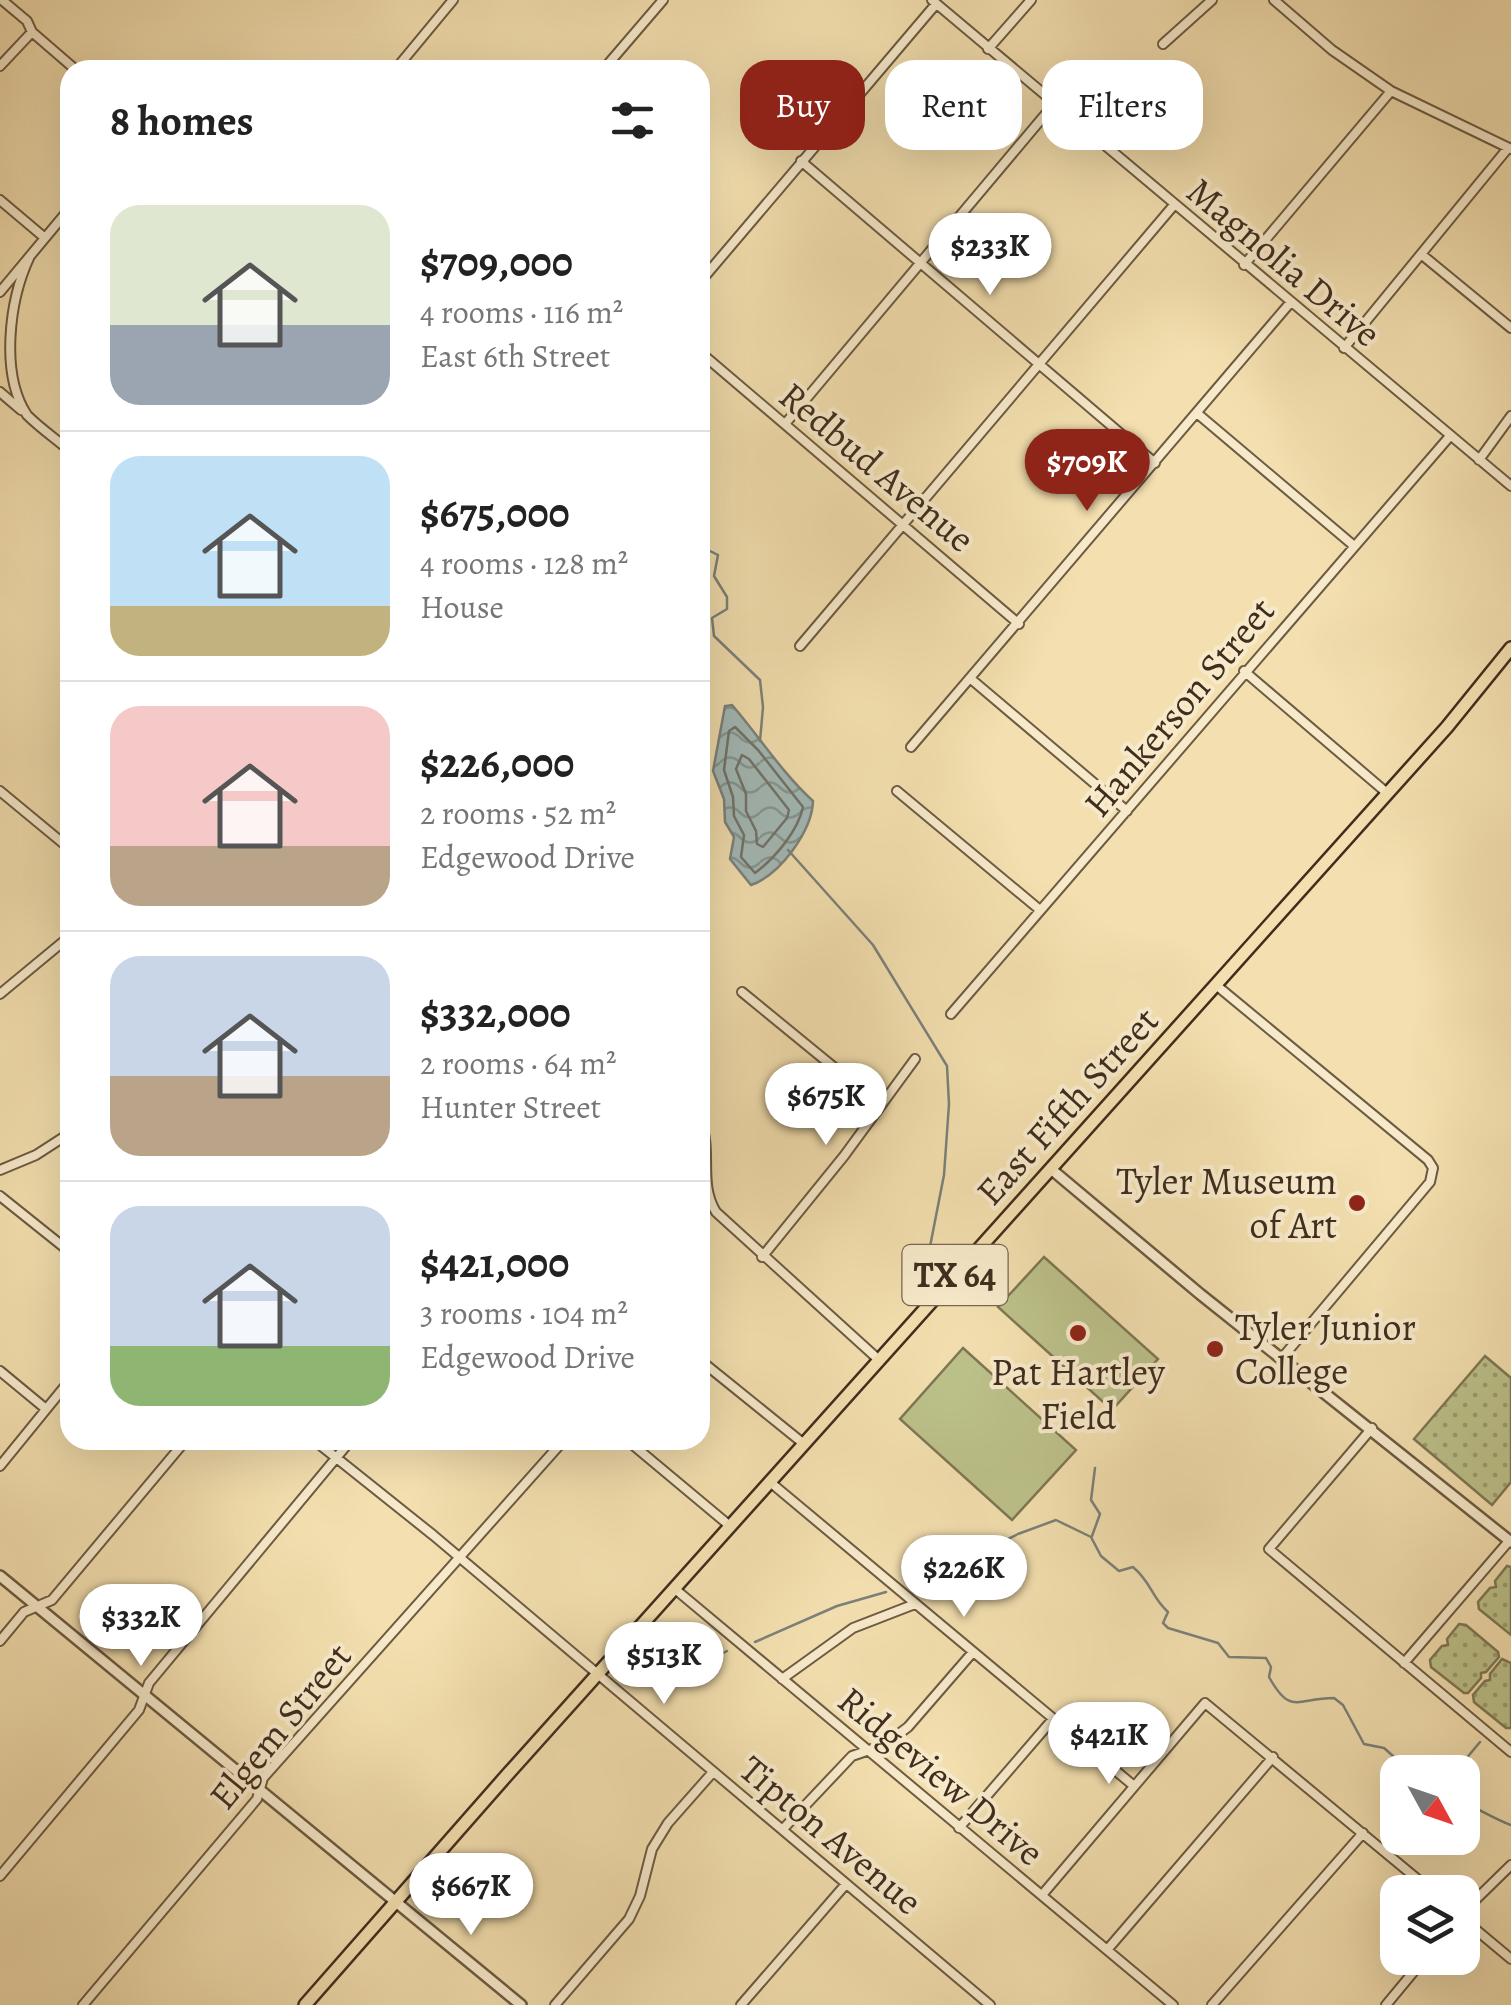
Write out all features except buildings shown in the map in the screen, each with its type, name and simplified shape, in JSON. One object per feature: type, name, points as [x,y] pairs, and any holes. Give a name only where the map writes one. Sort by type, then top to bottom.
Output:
[{"type":"main road","name":"East Fifth Street","points":[[306,2005],[730,1526],[1387,793],[1506,666],[1511,648]]},
{"type":"street","points":[[2,0],[64,60]]},
{"type":"street","points":[[403,60],[454,0]]},
{"type":"street","points":[[611,60],[663,0]]},
{"type":"street","points":[[988,49],[1031,0]]},
{"type":"street","points":[[1164,44],[1212,0]]},
{"type":"street","points":[[1274,0],[1332,50],[1391,91],[1510,148],[1344,348]]},
{"type":"street","points":[[710,270],[934,2]]},
{"type":"street","name":"Magnolia Drive","points":[[934,2],[1042,94]]},
{"type":"street","points":[[0,66],[32,32]]},
{"type":"street","points":[[1244,265],[1391,91]]},
{"type":"street","points":[[785,424],[1042,118]]},
{"type":"street","name":"Magnolia Drive","points":[[1109,150],[1511,486]]},
{"type":"street","points":[[801,161],[1154,463]]},
{"type":"street","points":[[0,200],[45,238]]},
{"type":"street","points":[[800,646],[1174,204]]},
{"type":"street","points":[[0,292],[60,221]]},
{"type":"street","points":[[1422,254],[1511,328]]},
{"type":"street","points":[[25,412],[9,375],[5,343],[13,296],[30,256]]},
{"type":"street","points":[[911,747],[1290,303]]},
{"type":"street","name":"Redbud Avenue","points":[[710,360],[1019,624]]},
{"type":"street","points":[[0,392],[60,442]]},
{"type":"street","points":[[1198,414],[1353,545]]},
{"type":"street","points":[[1478,460],[1511,416]]},
{"type":"street","name":"Hankerson Street","points":[[951,1014],[1450,436]]},
{"type":"street","points":[[1244,671],[1387,793]]},
{"type":"street","points":[[971,679],[1127,811]]},
{"type":"street","points":[[897,791],[1040,910]]},
{"type":"street","points":[[2,797],[60,841]]},
{"type":"street","points":[[0,994],[60,944]]},
{"type":"street","points":[[1216,985],[1433,1168],[1430,1182],[1282,1358]]},
{"type":"street","points":[[742,992],[880,1105]]},
{"type":"street","points":[[762,1257],[915,1059]]},
{"type":"street","points":[[0,1170],[60,1140]]},
{"type":"street","points":[[1051,1169],[1510,1541],[1404,1664]]},
{"type":"street","points":[[0,1196],[60,1244]]},
{"type":"street","points":[[710,1202],[762,1257],[879,1360]]},
{"type":"street","points":[[710,1368],[804,1444]]},
{"type":"street","points":[[0,1371],[46,1409]]},
{"type":"street","points":[[0,1466],[60,1392]]},
{"type":"street","points":[[1372,1428],[1269,1549],[1511,1752]]},
{"type":"street","points":[[0,1641],[24,1612],[52,1600],[178,1450]]},
{"type":"street","name":"Tipton Avenue","points":[[326,1450],[990,2005]]},
{"type":"street","points":[[0,1876],[140,1710],[149,1683],[343,1450]]},
{"type":"street","name":"Elgem Street","points":[[83,2005],[257,1799],[263,1778],[555,1450]]},
{"type":"street","points":[[639,1450],[730,1526]]},
{"type":"street","points":[[770,1482],[1134,1786]]},
{"type":"street","points":[[0,1576],[522,2005]]},
{"type":"street","name":"Ridgeview Drive","points":[[675,1589],[1172,2005]]},
{"type":"street","points":[[782,1679],[853,1628],[916,1604]]},
{"type":"street","points":[[783,1830],[852,1756],[884,1745],[908,1727],[974,1652]]},
{"type":"street","points":[[1042,1895],[1205,1703],[1413,1875]]},
{"type":"street","points":[[959,1828],[1053,1718]]},
{"type":"street","points":[[1108,1950],[1273,1758]]},
{"type":"street","points":[[555,2005],[630,1920],[652,1849],[668,1823],[713,1772]]},
{"type":"street","points":[[1212,2005],[1362,1833]]},
{"type":"street","points":[[1480,1897],[1511,1865]]},
{"type":"street","points":[[741,2005],[846,1884]]},
{"type":"street","points":[[1480,1931],[1511,1958]]},
{"type":"street","points":[[1386,2005],[1411,1975]]},
{"type":"green space","name":"Pat Hartley Field","points":[[1044,1257],[1158,1359],[1112,1410],[998,1307]]},
{"type":"green space","points":[[963,1348],[1076,1450],[1012,1520],[900,1419]]},
{"type":"green space","points":[[1485,1356],[1511,1378],[1511,1482],[1492,1505],[1414,1439]]},
{"type":"green space","points":[[1507,1566],[1511,1567],[1511,1635],[1479,1609],[1478,1602],[1490,1588],[1496,1587],[1495,1581]]},
{"type":"green space","points":[[1459,1624],[1466,1625],[1499,1657],[1481,1673],[1468,1693],[1431,1667],[1430,1660],[1442,1646],[1448,1645],[1447,1639]]},
{"type":"green space","points":[[1502,1659],[1511,1663],[1511,1728],[1474,1702],[1473,1695],[1490,1680]]},
{"type":"water","points":[[732,705],[813,801],[807,825],[793,850],[773,872],[751,885],[730,859],[734,837],[725,822],[724,799],[713,771],[725,706]]},
{"type":"waterway","points":[[710,551],[718,555],[714,576],[727,597],[727,609],[712,618],[714,636],[760,680],[760,741]]},
{"type":"waterway","points":[[788,850],[873,945],[947,1066],[949,1104],[944,1175],[927,1262],[934,1269]]},
{"type":"waterway","points":[[1092,1536],[1100,1514],[1091,1500],[1095,1468]]},
{"type":"waterway","points":[[914,1585],[1018,1534],[1056,1520],[1091,1537],[1101,1556],[1119,1571],[1133,1567],[1168,1612],[1163,1623],[1168,1628],[1218,1643],[1229,1657],[1266,1658],[1271,1667],[1269,1677],[1283,1697],[1295,1702],[1334,1698],[1343,1705],[1364,1744],[1384,1748],[1392,1755]]},
{"type":"waterway","points":[[755,1642],[837,1606],[886,1592]]},
{"type":"waterway","points":[[681,1676],[727,1651]]},
{"type":"waterway","points":[[1469,1755],[1480,1742]]},
{"type":"waterway","points":[[1480,1810],[1511,1825]]},
{"type":"place","name":"Tyler Museum of Art","points":[[1357,1203]]},
{"type":"place","name":"Pat Hartley Field","points":[[1078,1333]]},
{"type":"place","name":"Tyler Junior College","points":[[1215,1349]]}]
